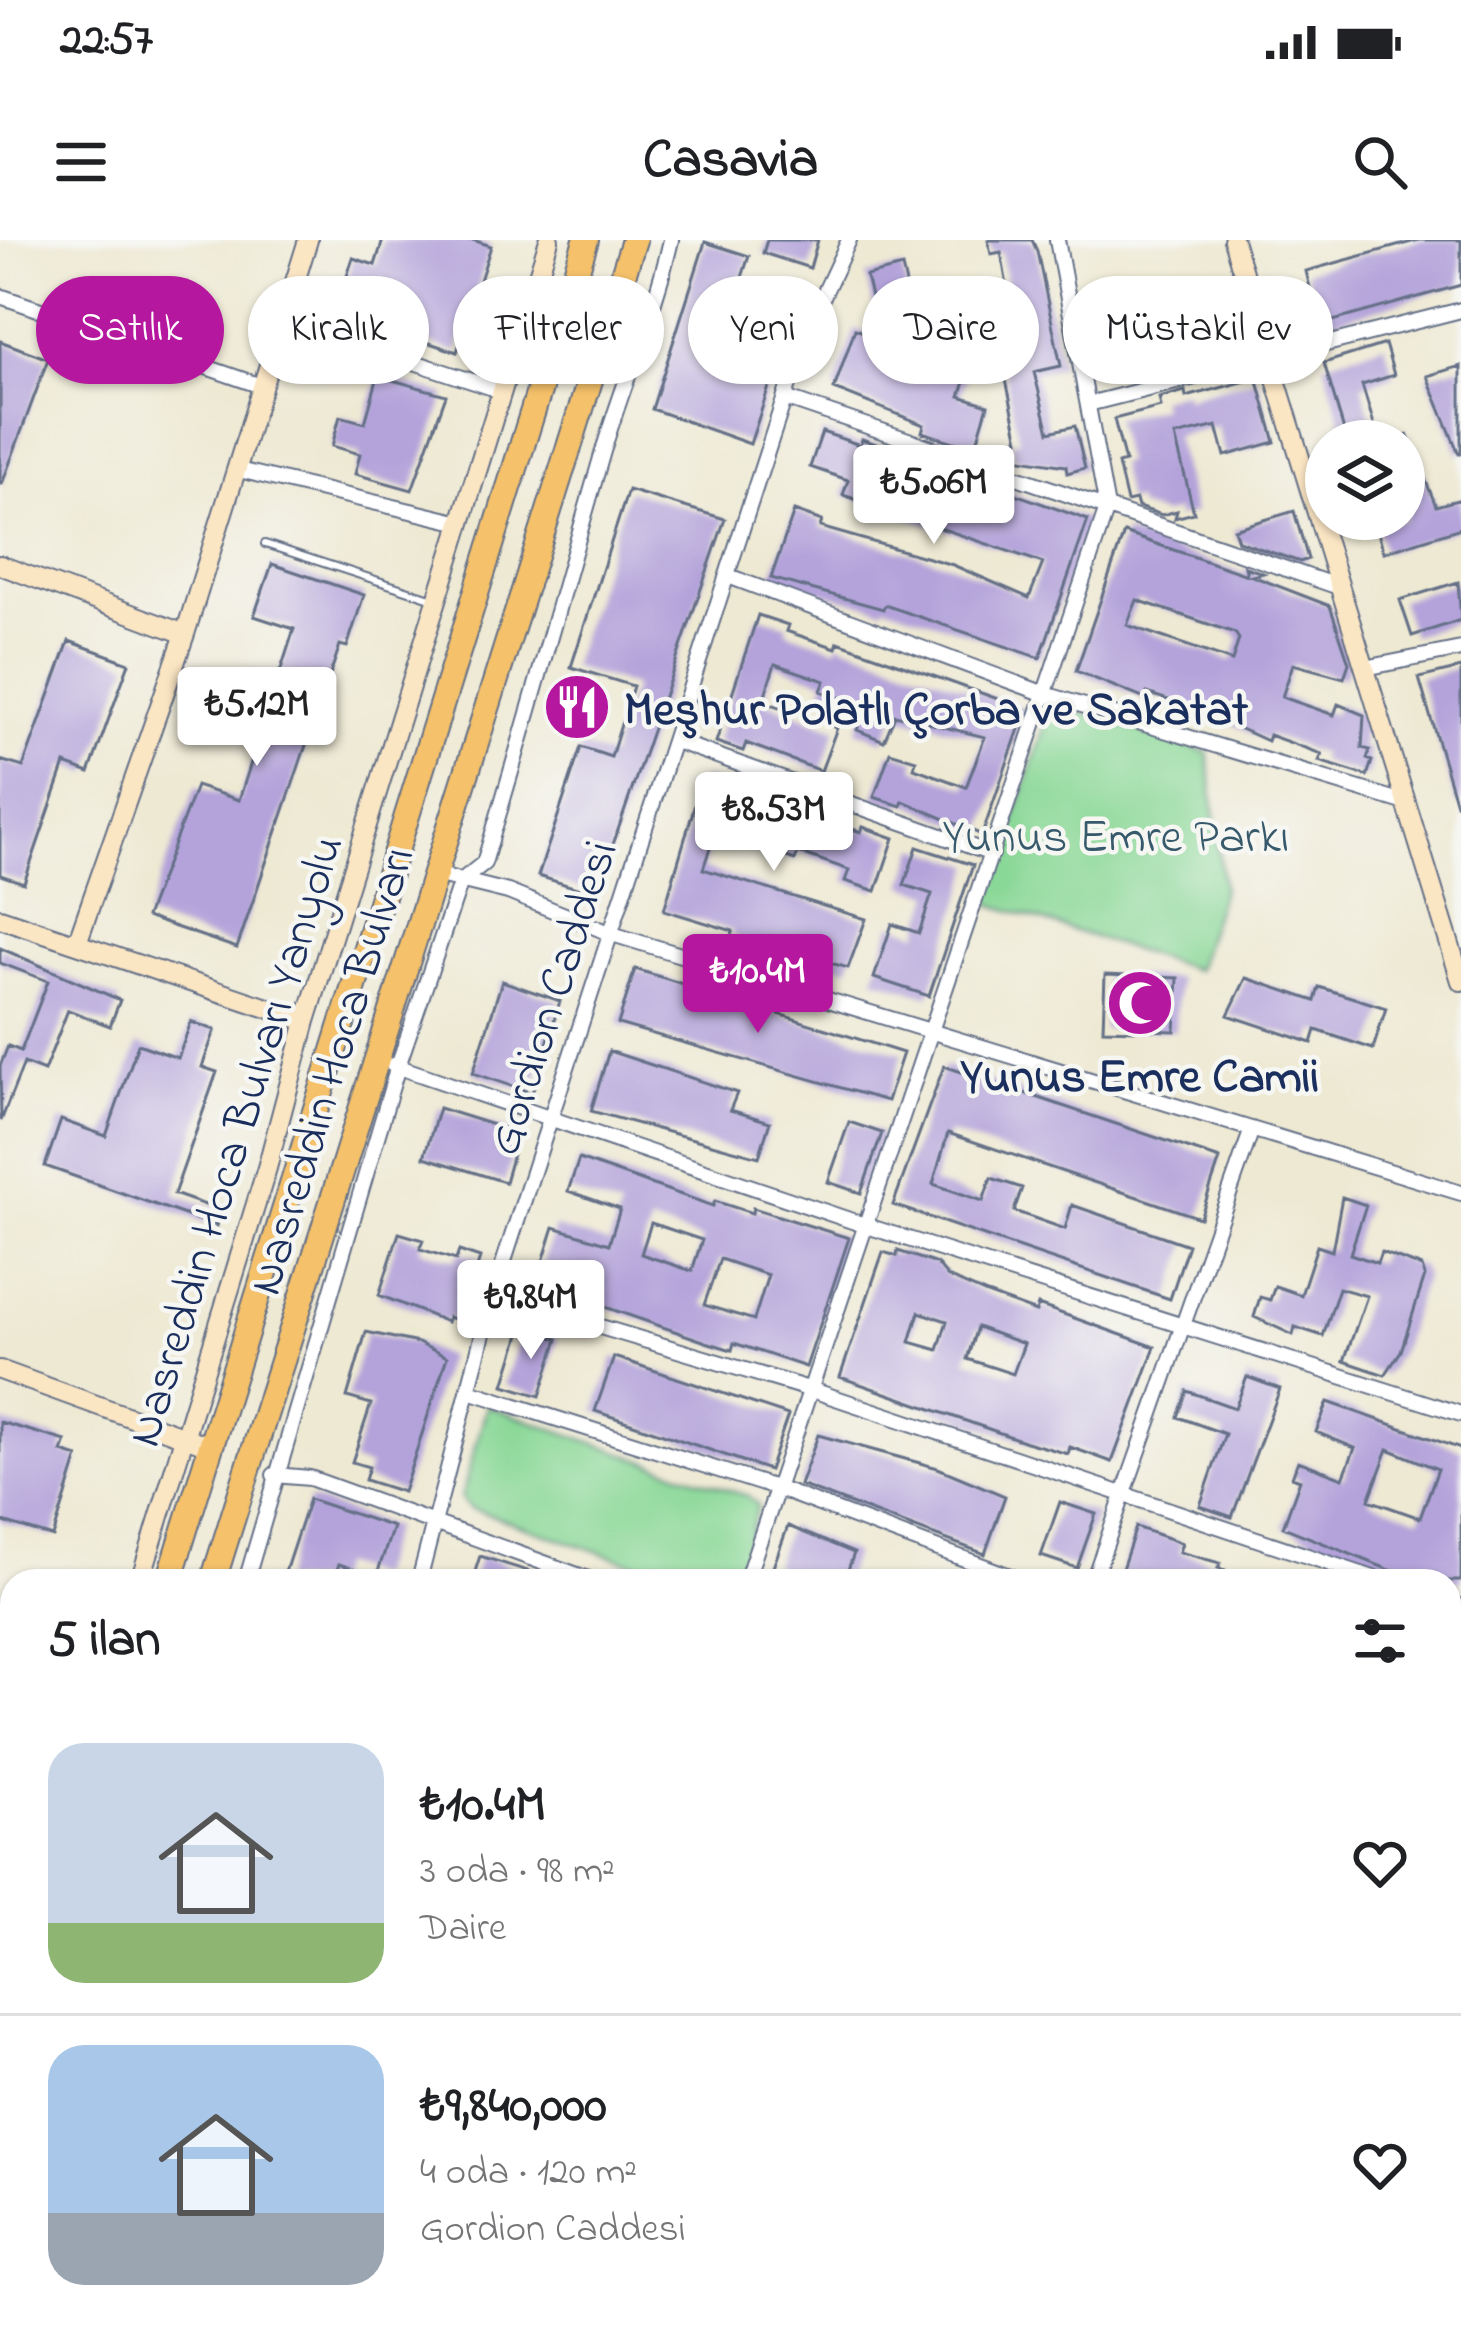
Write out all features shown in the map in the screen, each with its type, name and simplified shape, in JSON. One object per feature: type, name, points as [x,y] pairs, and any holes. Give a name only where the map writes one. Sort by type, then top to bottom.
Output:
[{"type":"highway","name":"Nasreddin Hoca Bulvarı","points":[[173,1569],[586,240]]},
{"type":"highway","name":"Nasreddin Hoca Bulvarı","points":[[217,1569],[388,1063],[435,874],[634,240]]},
{"type":"street","points":[[297,276],[308,240]]},
{"type":"street","name":"Nasreddin Hoca Bulvarı Yanyolu","points":[[144,1569],[306,1021],[547,240]]},
{"type":"street","points":[[249,1569],[388,1063],[461,881],[484,863],[577,557],[601,458],[658,298],[671,240]]},
{"type":"street","name":"Gordion Caddesi","points":[[423,1569],[493,1295],[805,334],[849,240]]},
{"type":"street","points":[[750,1569],[1107,508],[1057,240]]},
{"type":"street","points":[[1233,240],[1244,276]]},
{"type":"street","points":[[0,296],[264,387]]},
{"type":"street","points":[[1333,344],[1461,310]]},
{"type":"street","points":[[429,367],[502,391]]},
{"type":"street","points":[[76,943],[185,634],[265,384]]},
{"type":"street","points":[[1088,404],[1171,384]]},
{"type":"street","points":[[1277,384],[1461,981]]},
{"type":"street","points":[[785,398],[1340,587]]},
{"type":"street","points":[[238,470],[461,523]]},
{"type":"street","points":[[0,565],[185,634]]},
{"type":"street","points":[[728,576],[1045,694],[1406,803]]},
{"type":"street","points":[[1365,668],[1461,649]]},
{"type":"street","points":[[675,740],[992,854]]},
{"type":"street","points":[[435,874],[508,892],[613,934],[1461,1193]]},
{"type":"street","points":[[0,918],[306,1021]]},
{"type":"street","points":[[388,1063],[867,1226],[1461,1414]]},
{"type":"street","points":[[1097,1569],[1252,1129]]},
{"type":"street","points":[[493,1295],[812,1390],[1346,1569]]},
{"type":"street","points":[[0,1370],[212,1448]]},
{"type":"street","points":[[469,1391],[779,1489],[992,1569]]},
{"type":"street","points":[[274,1475],[310,1478],[559,1569]]},
{"type":"lane","points":[[265,544],[437,600]]},
{"type":"green space","name":"Yunus Emre Parkı","points":[[1052,703],[1208,753],[1223,887],[1196,970],[987,903]]},
{"type":"green space","points":[[487,1406],[747,1496],[758,1505],[740,1569],[649,1569],[469,1508],[461,1499]]},
{"type":"building","points":[[383,240],[473,240],[491,246],[481,276],[453,276],[453,351],[429,343],[429,276],[347,276],[353,258],[375,265]]},
{"type":"building","points":[[767,240],[818,240],[810,268],[763,253]]},
{"type":"building","points":[[988,240],[1032,240],[1061,366],[1039,371],[1039,276],[1005,276],[1001,252],[991,254]]},
{"type":"building","points":[[1419,240],[1461,240],[1461,285],[1333,321],[1333,276],[1307,276],[1306,271]]},
{"type":"building","points":[[705,242],[749,256],[742,276],[694,276]]},
{"type":"building","points":[[902,267],[904,276],[866,276]]},
{"type":"building","points":[[688,296],[688,384],[770,384],[750,444],[652,409],[660,384],[664,384]]},
{"type":"building","points":[[855,329],[862,331],[862,384],[964,384],[960,396],[988,405],[975,449],[922,432],[924,425],[834,389]]},
{"type":"building","points":[[0,341],[36,354],[39,384],[0,484]]},
{"type":"building","points":[[1385,344],[1394,375],[1362,385],[1373,420],[1341,420],[1330,384],[1333,360]]},
{"type":"building","points":[[1461,366],[1461,454],[1459,454],[1427,376]]},
{"type":"building","points":[[376,384],[407,384],[446,395],[412,490],[355,474],[360,454],[332,446],[340,416],[365,423]]},
{"type":"building","points":[[1007,384],[1037,384],[1049,432],[1075,426],[1085,468],[1067,473],[1066,466],[1015,458],[1011,442],[1019,440]]},
{"type":"building","points":[[1235,384],[1259,384],[1275,442],[1225,456],[1217,426],[1175,436],[1194,513],[1175,518],[1177,511],[1162,515],[1138,507],[1136,500],[1127,502],[1118,464],[1125,462],[1114,419],[1161,407],[1159,398],[1185,391],[1186,397]]},
{"type":"building","points":[[822,432],[860,445],[862,439],[1088,520],[1040,658],[885,605],[883,609],[771,578],[794,511],[822,521],[820,527],[953,565],[1029,598],[1043,563],[843,495],[848,480],[810,467]]},
{"type":"building","points":[[1425,479],[1436,506],[1461,499],[1461,528],[1425,539]]},
{"type":"building","points":[[628,490],[725,519],[596,894],[538,876],[581,747],[611,757],[633,686],[571,667]]},
{"type":"building","points":[[1294,511],[1308,559],[1300,562],[1238,541],[1234,529]]},
{"type":"building","points":[[1124,533],[1247,575],[1245,567],[1263,573],[1252,576],[1330,606],[1349,663],[1344,678],[1293,664],[1282,697],[1334,715],[1338,704],[1364,715],[1362,748],[1370,750],[1367,759],[1372,761],[1367,776],[1319,761],[1322,754],[1269,735],[1267,741],[1201,711],[1147,693],[1145,699],[1076,671]],"holes":[[[1137,600],[1235,633],[1239,639],[1232,661],[1127,625]]]},
{"type":"building","points":[[1380,540],[1422,540],[1384,552]]},
{"type":"building","points":[[272,564],[364,595],[347,647],[340,645],[237,948],[146,917],[196,786],[239,800],[294,629],[254,616]]},
{"type":"building","points":[[1458,582],[1461,620],[1412,636],[1400,600]]},
{"type":"building","points":[[758,615],[788,625],[786,631],[836,648],[838,642],[1026,709],[982,835],[903,801],[901,806],[874,797],[890,752],[916,760],[914,768],[966,787],[985,737],[895,715],[884,741],[857,730],[866,707],[821,691],[825,681],[775,664],[763,701],[837,728],[821,771],[746,743],[743,751],[716,742]]},
{"type":"building","points":[[69,641],[129,663],[89,773],[65,764],[24,883],[0,875],[0,760],[23,767]]},
{"type":"building","points":[[1461,668],[1461,803],[1456,804],[1419,678]]},
{"type":"building","points":[[703,777],[780,805],[783,798],[813,809],[811,815],[894,838],[876,891],[845,881],[849,870],[798,852],[795,860],[764,849],[767,841],[718,824],[703,869],[866,919],[848,968],[762,943],[761,947],[732,936],[733,931],[664,910]]},
{"type":"building","points":[[917,847],[973,865],[929,996],[874,978],[892,924],[919,933],[932,894],[904,885]]},
{"type":"building","points":[[0,948],[120,1000],[110,1026],[68,1010],[44,1071],[24,1063],[1,1121],[0,1066],[8,1046],[21,1051],[48,981],[0,963]]},
{"type":"building","points":[[635,969],[903,1053],[887,1101],[618,1024]]},
{"type":"building","name":"Yunus Emre Camii","points":[[1105,975],[1178,978],[1175,1031],[1103,1029]]},
{"type":"building","points":[[1246,978],[1315,1001],[1319,987],[1386,1008],[1373,1049],[1316,1030],[1312,1043],[1228,1015]]},
{"type":"building","points":[[502,981],[560,1001],[532,1093],[473,1073]]},
{"type":"building","points":[[191,1022],[215,1030],[202,1067],[217,1072],[174,1194],[222,1211],[216,1226],[45,1166],[61,1120],[106,1136],[138,1044],[178,1058]]},
{"type":"building","points":[[609,1051],[737,1093],[730,1110],[770,1122],[759,1157],[591,1111]]},
{"type":"building","points":[[944,1066],[1220,1159],[1200,1218],[948,1133],[933,1184],[983,1201],[991,1178],[1022,1188],[1014,1211],[1065,1229],[1072,1205],[1188,1245],[1170,1299],[893,1205]]},
{"type":"building","points":[[439,1108],[519,1133],[505,1182],[424,1157]]},
{"type":"building","points":[[849,1122],[882,1133],[861,1193],[828,1182]]},
{"type":"building","points":[[579,1159],[713,1206],[715,1201],[752,1213],[753,1208],[849,1238],[806,1367],[734,1343],[732,1350],[706,1342],[536,1283],[554,1227],[609,1244],[620,1209],[568,1191]],"holes":[[[651,1223],[702,1240],[692,1271],[641,1254]],[[720,1259],[768,1275],[754,1320],[704,1305]]]},
{"type":"building","points":[[1342,1197],[1366,1205],[1350,1254],[1377,1263],[1381,1252],[1422,1267],[1425,1276],[1401,1351],[1385,1375],[1344,1361],[1367,1296],[1339,1288],[1323,1336],[1295,1327],[1293,1335],[1254,1317],[1260,1297],[1270,1300],[1275,1286],[1301,1295],[1317,1246],[1332,1251]]},
{"type":"building","points":[[399,1233],[423,1240],[420,1249],[456,1260],[459,1251],[480,1258],[460,1321],[448,1317],[447,1322],[379,1295]]},
{"type":"building","points":[[898,1251],[937,1264],[948,1277],[1036,1312],[1038,1305],[1155,1347],[1112,1462],[1070,1447],[1068,1454],[1026,1442],[840,1377],[883,1252],[897,1256]],"holes":[[[919,1312],[947,1321],[938,1350],[910,1342]],[[977,1327],[1024,1344],[1013,1374],[967,1359]]]},
{"type":"building","points":[[522,1328],[558,1339],[540,1396],[504,1385]]},
{"type":"building","points":[[366,1332],[418,1343],[447,1357],[403,1492],[365,1480],[369,1467],[352,1462],[371,1404],[347,1397]]},
{"type":"building","points":[[614,1357],[788,1415],[769,1470],[595,1411]]},
{"type":"building","points":[[1247,1377],[1280,1389],[1232,1517],[1200,1506],[1225,1434],[1178,1417],[1187,1391],[1235,1408]]},
{"type":"building","points":[[1328,1402],[1461,1449],[1461,1569],[1387,1569],[1283,1527],[1300,1480],[1292,1477],[1298,1461],[1343,1478],[1355,1448],[1316,1432]],"holes":[[[1388,1449],[1438,1469],[1420,1518],[1369,1500]]]},
{"type":"building","points":[[0,1422],[66,1441],[62,1452],[78,1457],[53,1537],[0,1521]]},
{"type":"building","points":[[818,1435],[938,1468],[1005,1496],[985,1554],[800,1485]]},
{"type":"building","points":[[309,1499],[393,1527],[379,1569],[339,1564],[337,1569],[286,1569]]},
{"type":"building","points":[[1060,1502],[1096,1514],[1077,1568],[1041,1556]]},
{"type":"building","points":[[788,1526],[854,1553],[848,1569],[772,1569]]},
{"type":"building","points":[[1136,1527],[1182,1543],[1179,1552],[1220,1563],[1220,1569],[1122,1569]]},
{"type":"building","points":[[480,1556],[521,1569],[476,1569]]},
{"type":"place","name":"Meşhur Polatlı Çorba ve Sakatat","points":[[577,707]]},
{"type":"place","name":"Yunus Emre Camii","points":[[1140,1003]]}]
